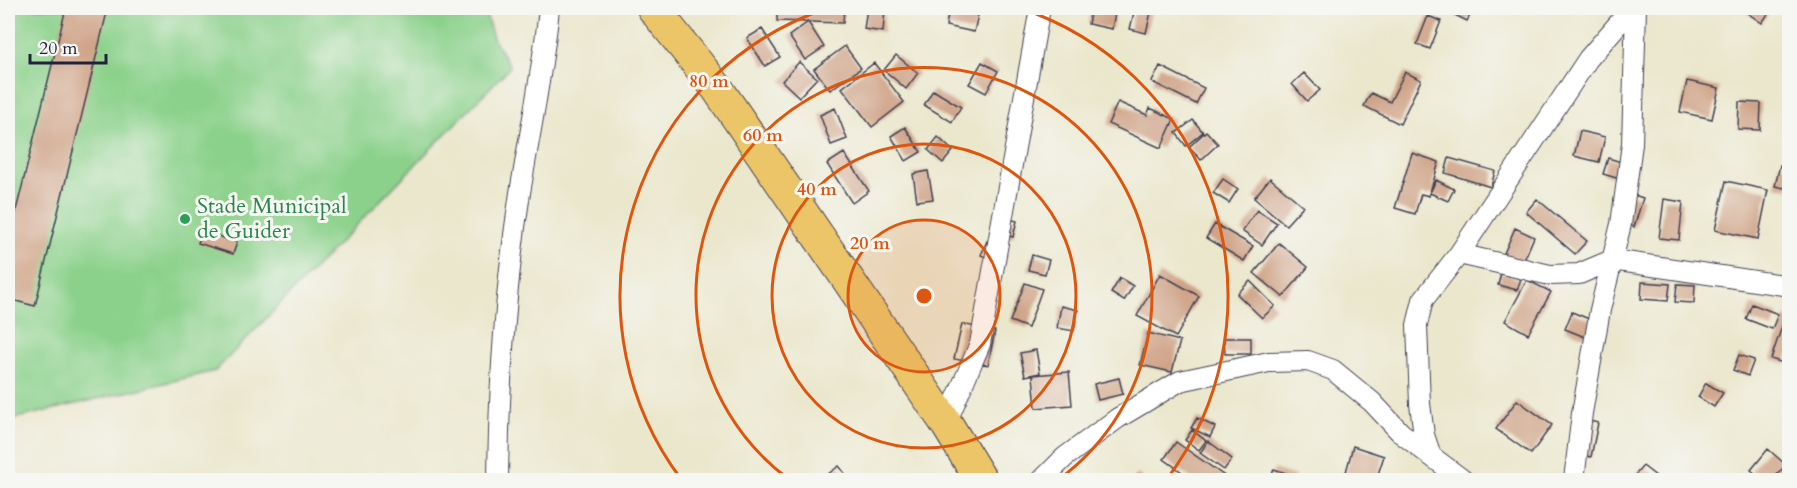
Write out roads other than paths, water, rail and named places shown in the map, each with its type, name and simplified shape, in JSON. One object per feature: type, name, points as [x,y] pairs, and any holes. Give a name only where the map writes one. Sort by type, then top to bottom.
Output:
[{"type":"main road","points":[[653,8],[717,88],[946,423],[981,480]]},
{"type":"street","points":[[498,480],[499,388],[505,331],[520,195],[543,68],[549,8]]},
{"type":"street","points":[[946,423],[980,344],[1040,8]]},
{"type":"street","points":[[1431,456],[1420,404],[1417,325],[1423,300],[1459,254],[1588,59],[1634,8]]},
{"type":"street","points":[[1574,480],[1582,413],[1600,310],[1621,224],[1632,144],[1634,8]]},
{"type":"street","points":[[1459,254],[1550,275],[1579,274],[1612,260],[1790,286]]},
{"type":"street","points":[[1042,480],[1065,457],[1109,424],[1180,381],[1269,362],[1308,361],[1333,370],[1372,402],[1401,433],[1463,480]]},
{"type":"place","name":"Stade Municipal de Guider","points":[[185,219]]}]
